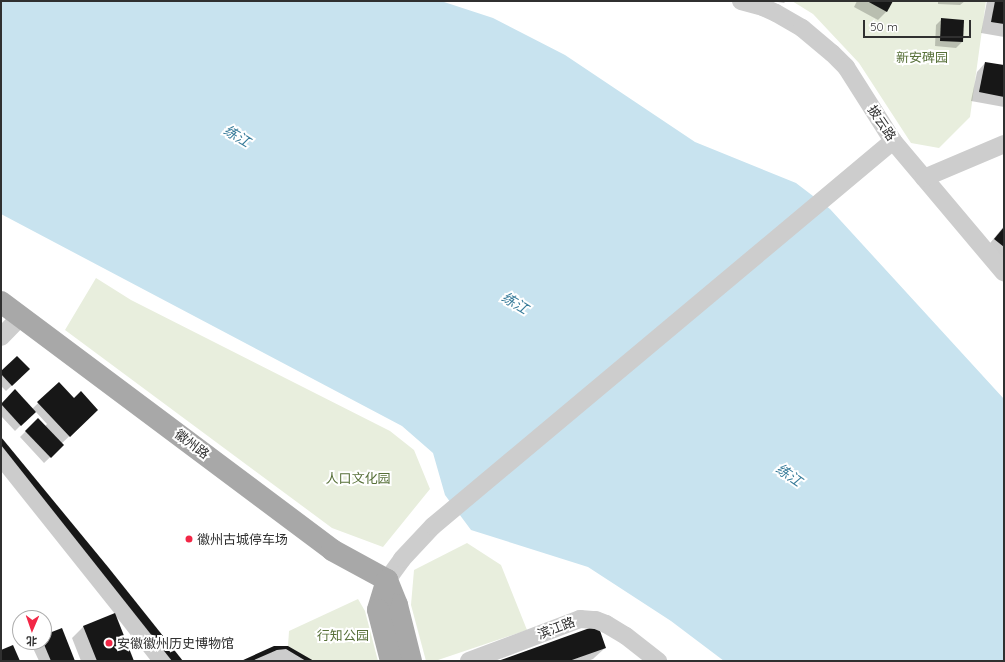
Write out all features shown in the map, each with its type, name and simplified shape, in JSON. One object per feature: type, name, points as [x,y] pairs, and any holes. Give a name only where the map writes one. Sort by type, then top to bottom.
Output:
[{"type":"main road","name":"徽州路","points":[[1,302],[332,550],[387,580]]},
{"type":"main road","points":[[387,580],[378,610],[391,661]]},
{"type":"main road","points":[[387,580],[397,605],[411,661]]},
{"type":"street","name":"披云路","points":[[741,1],[763,7],[776,13],[802,28],[832,53],[846,68],[893,141],[1004,273]]},
{"type":"street","points":[[387,580],[407,553],[433,526],[893,141]]},
{"type":"street","points":[[924,178],[1004,144]]},
{"type":"street","points":[[1,337],[21,316]]},
{"type":"street","name":"滨江路","points":[[469,661],[580,619],[588,619],[606,624],[626,636],[658,661]]},
{"type":"green space","name":"新安碑园","points":[[792,1],[986,1],[970,117],[939,148],[911,143],[859,63],[813,14]]},
{"type":"green space","name":"人口文化园","points":[[96,278],[131,300],[390,431],[414,450],[430,489],[383,547],[332,528],[65,330]]},
{"type":"green space","points":[[467,543],[501,565],[527,630],[435,661],[426,661],[411,605],[414,570]]},
{"type":"green space","name":"行知公园","points":[[358,599],[365,611],[378,661],[313,661],[288,646],[289,631]]},
{"type":"water","name":"练江","points":[[1,1],[441,1],[493,18],[565,55],[695,142],[796,183],[830,209],[1004,399],[1004,661],[724,661],[671,621],[588,567],[471,530],[445,495],[433,453],[402,426],[1,214]]},
{"type":"building","points":[[867,1],[893,1],[887,12]]},
{"type":"building","points":[[995,1],[1004,1],[1004,24],[991,22]]},
{"type":"building","points":[[941,18],[964,20],[963,42],[940,41]]},
{"type":"building","points":[[985,62],[1004,65],[1004,97],[979,92]]},
{"type":"building","points":[[1004,227],[1004,247],[994,239]]},
{"type":"building","points":[[17,356],[30,369],[12,386],[1,374],[1,371]]},
{"type":"building","points":[[59,382],[74,398],[81,391],[98,410],[70,437],[37,402]]},
{"type":"building","points":[[15,389],[36,412],[21,426],[1,404]]},
{"type":"building","points":[[38,418],[64,445],[51,458],[25,431]]},
{"type":"building","points":[[1,437],[183,661],[172,661],[1,445]]},
{"type":"building","name":"安徽徽州历史博物馆","points":[[115,613],[134,661],[97,661],[83,626]]},
{"type":"building","points":[[598,625],[606,648],[569,661],[498,661]]},
{"type":"building","points":[[62,628],[75,661],[51,661],[46,650],[52,650],[52,632]]},
{"type":"building","points":[[12,645],[12,650],[15,650],[20,661],[1,661],[1,650]]},
{"type":"building","points":[[274,646],[288,646],[314,661],[306,661],[286,649],[277,650],[252,661],[241,661]]},
{"type":"place","name":"徽州古城停车场","points":[[189,539]]},
{"type":"place","name":"安徽徽州历史博物馆","points":[[109,643]]}]
